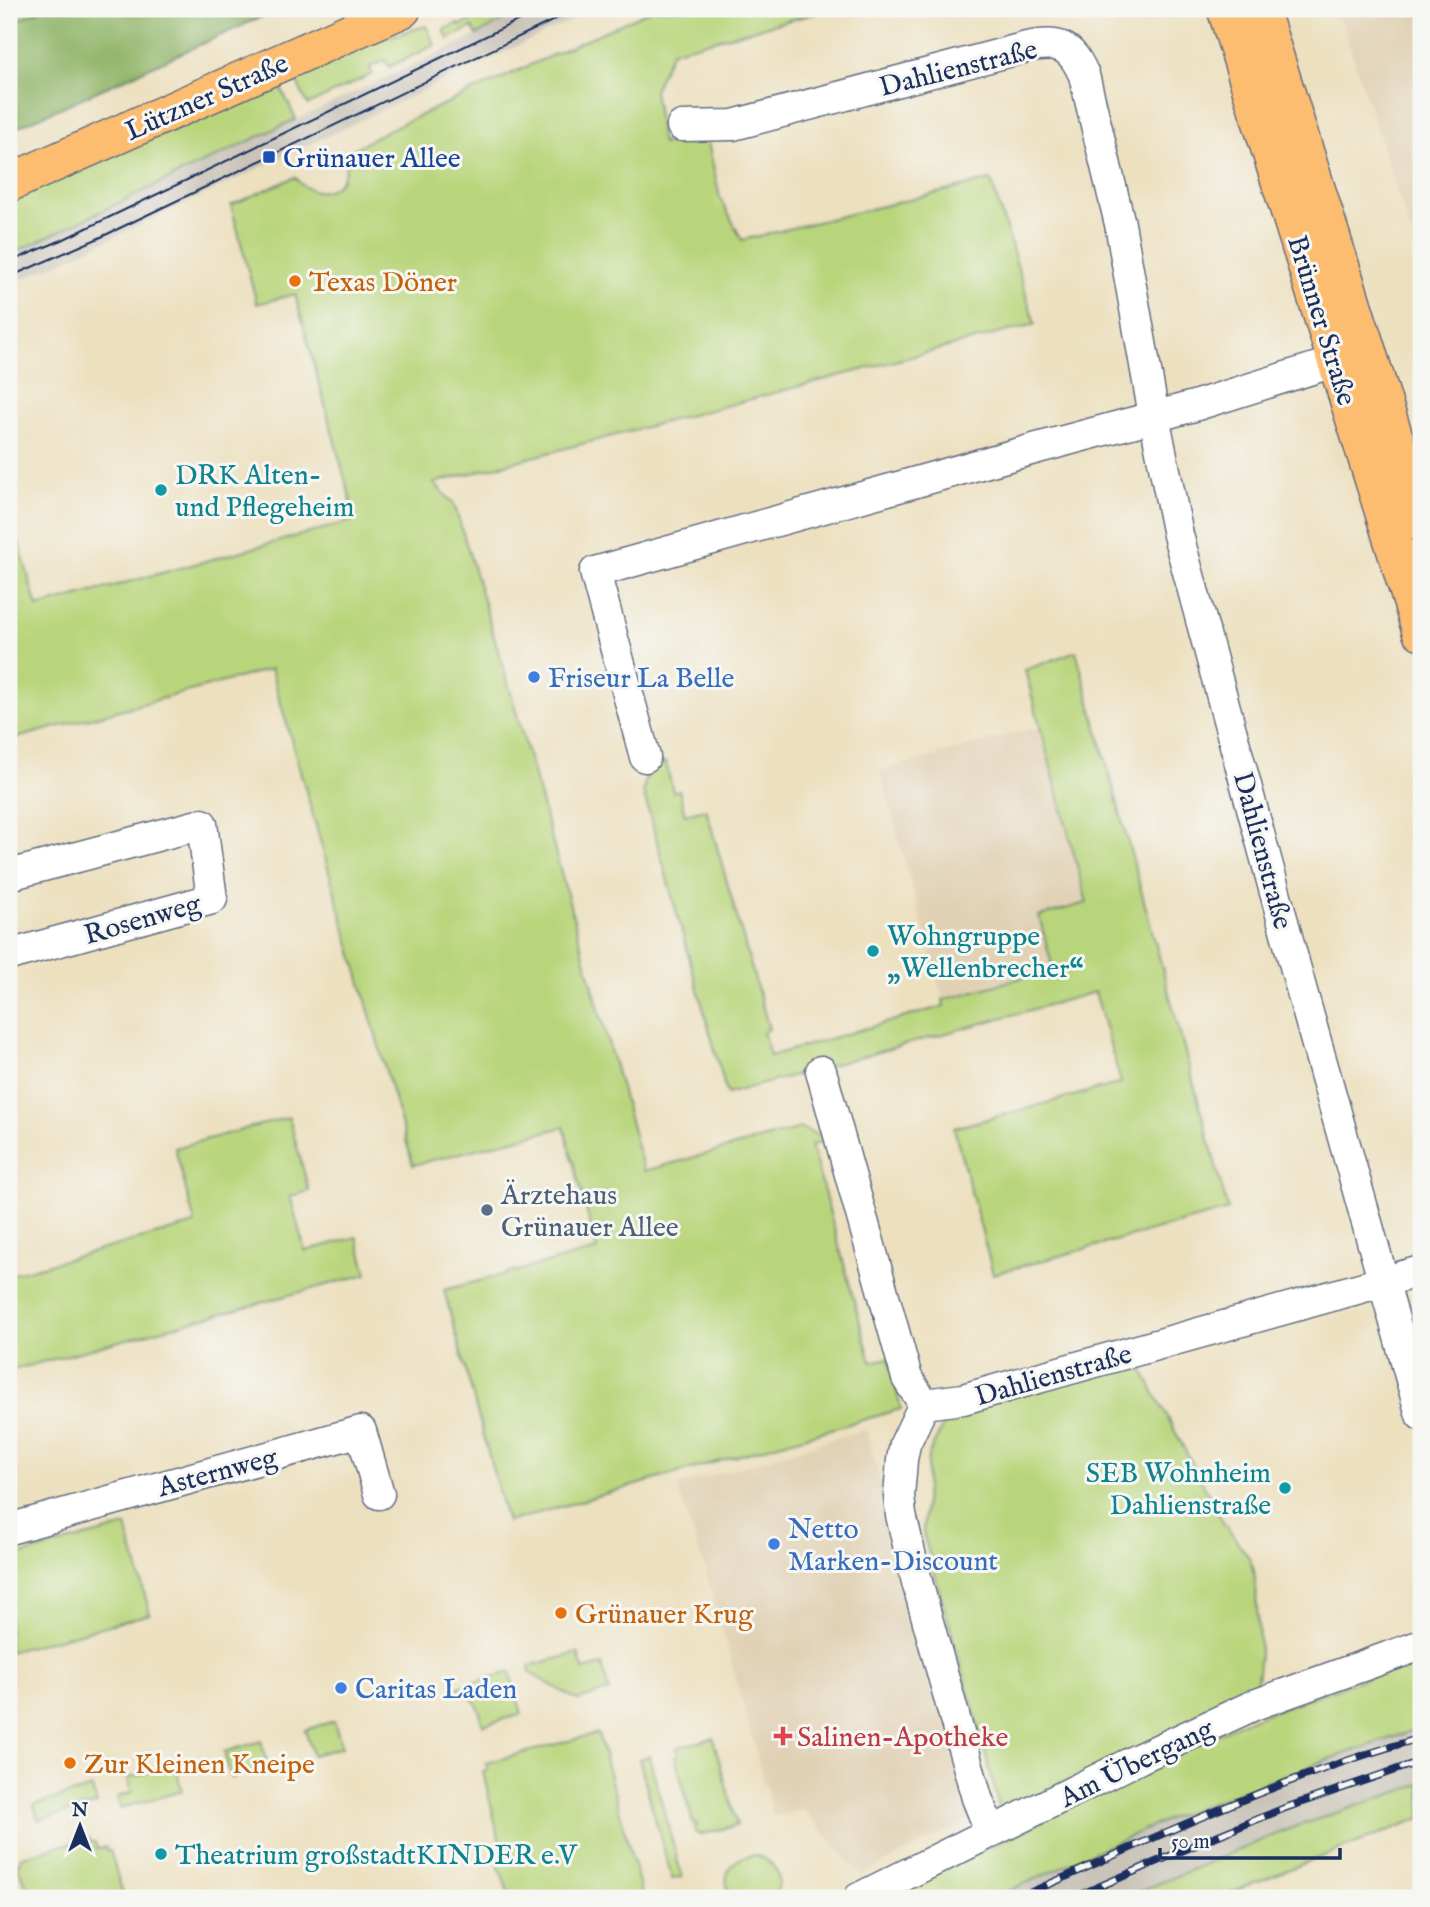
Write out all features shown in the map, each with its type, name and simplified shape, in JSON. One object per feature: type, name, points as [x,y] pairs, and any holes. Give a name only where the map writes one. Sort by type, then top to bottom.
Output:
[{"type":"main road","name":"Lützner Straße","points":[[9,183],[402,9]]},
{"type":"main road","name":"Brünner Straße","points":[[1226,9],[1352,356],[1421,523]]},
{"type":"main road","name":"Brünner Straße","points":[[1260,9],[1352,356],[1421,631]]},
{"type":"street","name":"Dahlienstraße","points":[[682,126],[733,125],[1046,43],[1064,47],[1076,58],[1084,75],[1120,224],[1178,535],[1421,1415]]},
{"type":"street","points":[[645,757],[595,572],[1154,416],[1352,356]]},
{"type":"street","name":"Rosenweg","points":[[9,875],[202,824],[212,899],[9,955]]},
{"type":"street","points":[[821,1071],[907,1378],[923,1404],[905,1444],[899,1496],[901,1515],[977,1798],[991,1833]]},
{"type":"street","name":"Dahlienstraße","points":[[923,1404],[963,1399],[1421,1271]]},
{"type":"street","name":"Asternweg","points":[[9,1529],[361,1431],[379,1494]]},
{"type":"street","name":"Am Übergang","points":[[859,1898],[1254,1704],[1421,1645]]},
{"type":"shaded area","points":[[523,9],[595,9],[59,263],[9,284],[9,255],[477,35]]},
{"type":"shaded area","points":[[1317,9],[1421,9],[1421,264],[1341,20]]},
{"type":"shaded area","points":[[1038,727],[1087,903],[1054,969],[943,1000],[880,771]]},
{"type":"shaded area","points":[[866,1429],[970,1806],[970,1819],[861,1875],[803,1809],[774,1817],[708,1578],[677,1486]]},
{"type":"shaded area","points":[[1421,1728],[1421,1784],[1286,1830],[1124,1898],[993,1898],[1168,1819]]},
{"type":"green space","points":[[9,9],[43,9],[9,24]]},
{"type":"green space","points":[[43,9],[279,9],[9,131],[9,24]]},
{"type":"green space","points":[[489,9],[523,9],[477,35],[472,27],[448,39],[444,30],[458,23],[460,26],[471,21],[470,18]]},
{"type":"green space","points":[[653,9],[832,9],[672,51],[654,90],[662,144],[706,133],[720,198],[742,240],[991,180],[1035,324],[434,483],[454,504],[467,546],[512,697],[644,1171],[801,1128],[830,1140],[811,1145],[871,1362],[889,1358],[901,1409],[507,1522],[444,1290],[597,1250],[564,1127],[413,1165],[271,669],[9,740],[9,508],[37,607],[356,520],[295,294],[257,304],[231,205],[295,177],[312,190],[330,189],[338,184],[343,176],[345,154],[388,130]]},
{"type":"green space","points":[[426,26],[435,45],[389,67],[385,60],[370,67],[372,74],[308,105],[294,77],[343,50]]},
{"type":"green space","points":[[279,84],[296,119],[9,255],[9,199]]},
{"type":"green space","points":[[1076,651],[1228,1210],[993,1274],[954,1128],[1121,1083],[1095,992],[727,1094],[643,791],[648,766],[666,763],[673,792],[679,790],[685,814],[706,809],[769,1029],[763,1032],[770,1056],[944,1006],[943,1000],[1053,969],[1039,916],[1087,903],[1025,670]]},
{"type":"green space","points":[[289,1117],[309,1191],[290,1196],[305,1251],[357,1237],[367,1274],[9,1371],[9,1275],[195,1224],[175,1148]]},
{"type":"green space","points":[[1133,1352],[1223,1522],[1250,1559],[1255,1578],[1260,1655],[1254,1705],[1004,1827],[923,1533],[928,1456],[945,1421],[963,1399]]},
{"type":"green space","points":[[126,1526],[150,1614],[9,1652],[9,1558]]},
{"type":"green space","points":[[578,1653],[583,1670],[602,1665],[609,1691],[577,1700],[530,1673],[529,1666]]},
{"type":"green space","points":[[1421,1658],[1421,1728],[1168,1819],[993,1898],[886,1898],[1243,1722]]},
{"type":"green space","points":[[510,1672],[522,1714],[483,1725],[475,1701],[461,1694],[459,1687]]},
{"type":"green space","points":[[334,1721],[342,1747],[313,1755],[305,1730]]},
{"type":"green space","points":[[598,1733],[643,1898],[510,1898],[498,1863],[500,1842],[483,1772],[488,1770],[486,1763]]},
{"type":"green space","points":[[713,1738],[737,1825],[699,1835],[695,1833],[694,1827],[697,1826],[693,1823],[675,1756],[678,1755],[676,1748]]},
{"type":"green space","points":[[261,1741],[268,1767],[231,1778],[224,1752]]},
{"type":"green space","points":[[649,1756],[682,1877],[672,1879],[639,1759]]},
{"type":"green space","points":[[175,1765],[182,1791],[121,1808],[117,1797],[132,1792],[128,1778]]},
{"type":"green space","points":[[1421,1784],[1421,1818],[1246,1886],[1222,1898],[1124,1898],[1286,1830]]},
{"type":"green space","points":[[92,1788],[97,1804],[38,1820],[34,1805]]},
{"type":"green space","points":[[89,1838],[90,1842],[95,1842],[97,1849],[106,1847],[107,1851],[110,1850],[124,1898],[32,1898],[16,1863],[21,1862],[20,1857]]},
{"type":"green space","points":[[755,1855],[768,1862],[777,1872],[777,1891],[773,1898],[732,1898],[727,1882],[729,1869],[739,1859]]},
{"type":"tram line","points":[[9,262],[62,240],[542,9]]},
{"type":"tram line","points":[[9,277],[99,238],[577,9]]},
{"type":"railway","points":[[1018,1898],[1267,1790],[1369,1753],[1421,1738]]},
{"type":"railway","points":[[1073,1898],[1285,1808],[1421,1761]]},
{"type":"place","name":"Grünauer Allee","points":[[269,157]]},
{"type":"place","name":"Texas Döner","points":[[295,281]]},
{"type":"place","name":"DRK Alten- und Pflegeheim","points":[[161,490]]},
{"type":"place","name":"Friseur La Belle","points":[[534,677]]},
{"type":"place","name":"Wohngruppe „Wellenbrecher“","points":[[873,951]]},
{"type":"place","name":"Ärztehaus Grünauer Allee","points":[[487,1210]]},
{"type":"place","name":"SEB Wohnheim Dahlienstraße","points":[[1285,1488]]},
{"type":"place","name":"Netto Marken-Discount","points":[[774,1544]]},
{"type":"place","name":"Grünauer Krug","points":[[561,1613]]},
{"type":"place","name":"Caritas Laden","points":[[341,1688]]},
{"type":"place","name":"Salinen-Apotheke","points":[[783,1736]]},
{"type":"place","name":"Zur Kleinen Kneipe","points":[[70,1763]]},
{"type":"place","name":"Theatrium großstadtKINDER e.V","points":[[161,1854]]}]
